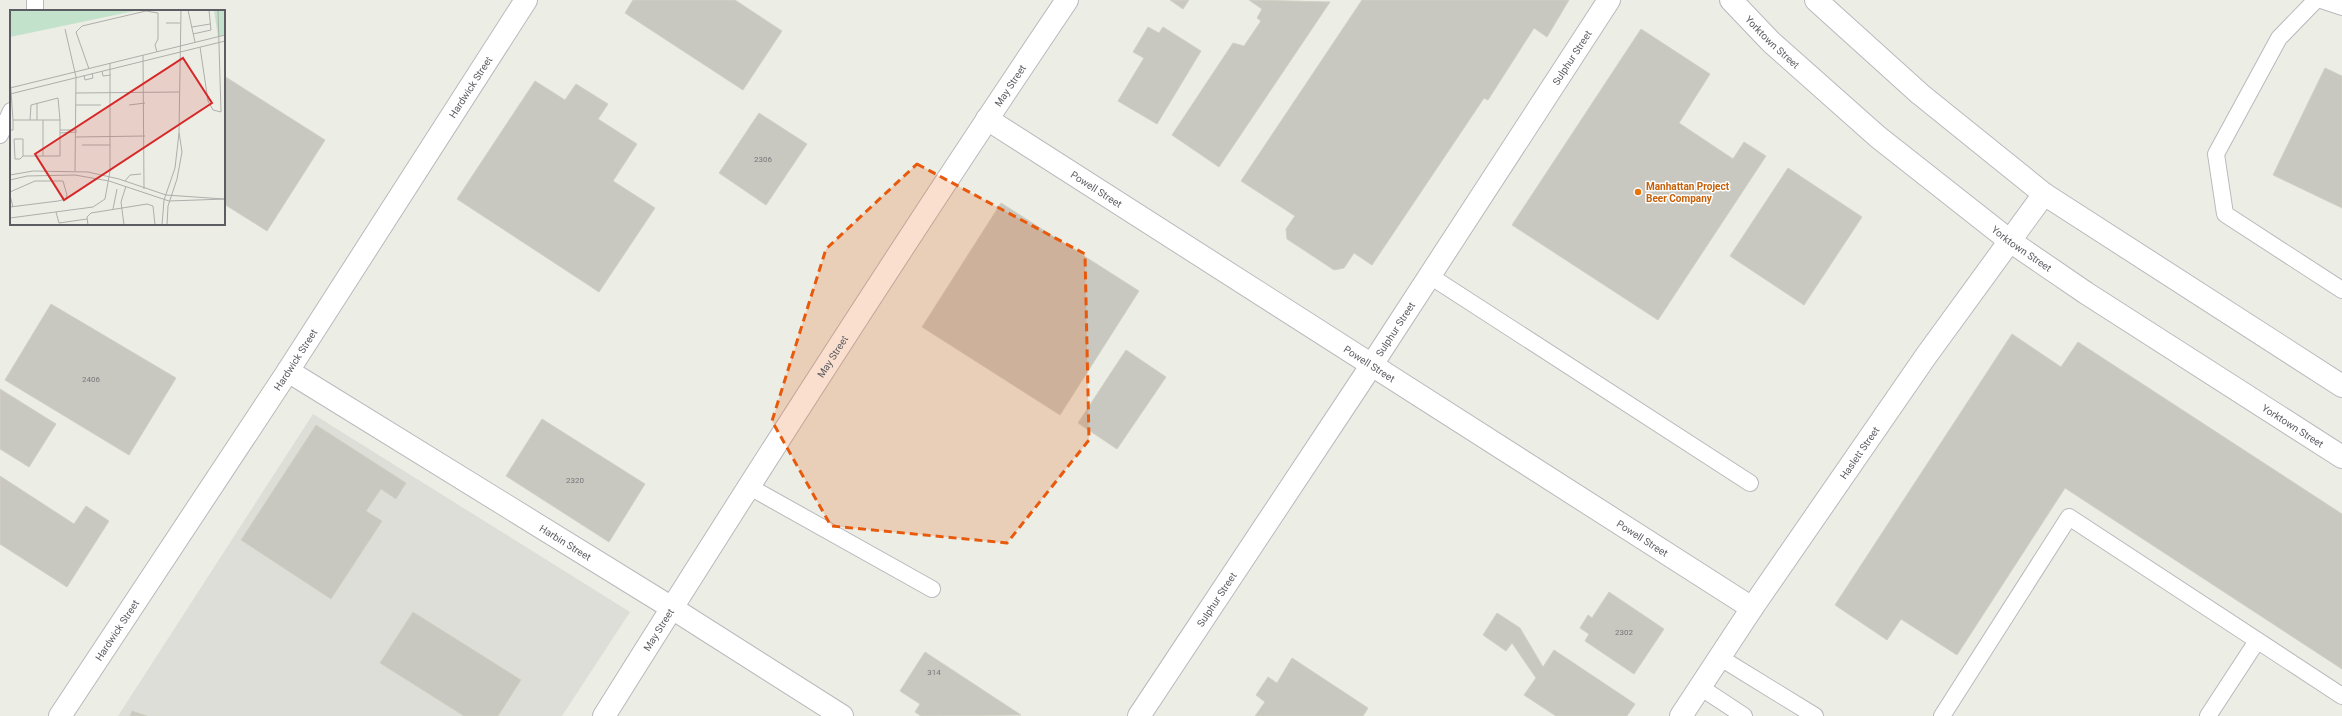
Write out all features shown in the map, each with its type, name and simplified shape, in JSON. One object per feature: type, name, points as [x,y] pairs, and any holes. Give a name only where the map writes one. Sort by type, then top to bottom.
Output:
[{"type":"street","name":"Hardwick Street","points":[[60,716],[288,371],[526,0]]},
{"type":"street","name":"May Street","points":[[604,716],[748,486],[987,119],[1068,0]]},
{"type":"street","name":"Sulphur Street","points":[[1139,716],[1371,366],[1609,0]]},
{"type":"street","name":"Yorktown Street","points":[[1731,0],[1771,42],[1878,136],[2010,241],[2086,294],[2342,457]]},
{"type":"street","points":[[1816,0],[1920,94],[2044,194],[2342,386]]},
{"type":"street","name":"Powell Street","points":[[987,119],[1371,366],[1752,608]]},
{"type":"street","name":"Haslett Street","points":[[1681,716],[1752,608],[1960,307],[2044,194]]},
{"type":"street","name":"Harbin Street","points":[[288,371],[672,608],[842,716]]},
{"type":"lane","points":[[2316,0],[2279,38],[2216,154],[2225,214],[2342,290]]},
{"type":"lane","points":[[2321,0],[2342,7]]},
{"type":"lane","points":[[0,136],[10,113]]},
{"type":"lane","points":[[1430,276],[1750,483]]},
{"type":"lane","points":[[748,486],[932,589]]},
{"type":"lane","points":[[1942,716],[2069,517],[2342,696]]},
{"type":"lane","points":[[2208,716],[2257,641]]},
{"type":"lane","points":[[1719,657],[1815,716]]},
{"type":"lane","points":[[1700,687],[1744,716]]},
{"type":"highlighted area","points":[[917,164],[1085,254],[1089,440],[1007,543],[831,526],[772,421],[826,249]]},
{"type":"shaded area","points":[[313,414],[630,612],[562,716],[118,716]]},
{"type":"building","points":[[633,0],[735,0],[782,31],[743,90],[625,13]]},
{"type":"building","points":[[1170,0],[1189,0],[1183,9]]},
{"type":"building","points":[[1249,0],[1330,2],[1219,167],[1172,135],[1233,43],[1244,46],[1261,21],[1257,18],[1262,9]]},
{"type":"building","points":[[1362,0],[1569,0],[1547,37],[1534,28],[1488,100],[1484,98],[1372,265],[1354,253],[1344,268],[1334,270],[1287,239],[1286,229],[1295,216],[1241,181]]},
{"type":"building","points":[[1148,27],[1159,33],[1163,27],[1201,51],[1157,124],[1118,101],[1144,58],[1133,52]]},
{"type":"building","name":"Manhattan Project Beer Company","points":[[1641,29],[1710,74],[1679,123],[1733,159],[1744,142],[1766,156],[1658,320],[1512,225]]},
{"type":"building","points":[[2325,68],[2342,76],[2342,208],[2273,175]]},
{"type":"building","points":[[225,77],[325,140],[267,231],[225,205]]},
{"type":"building","points":[[535,81],[565,100],[576,84],[608,104],[598,119],[637,144],[613,181],[655,208],[599,292],[457,199]]},
{"type":"building","points":[[759,113],[807,144],[766,205],[719,173]]},
{"type":"building","points":[[1788,168],[1862,217],[1804,305],[1730,256]]},
{"type":"building","points":[[1001,203],[1139,291],[1060,415],[922,327]]},
{"type":"building","points":[[51,304],[176,378],[129,455],[5,380]]},
{"type":"building","points":[[2012,334],[2061,367],[2078,342],[2342,514],[2342,669],[2065,488],[1957,655],[1901,619],[1887,640],[1835,605]]},
{"type":"building","points":[[1126,350],[1166,377],[1117,449],[1078,423]]},
{"type":"building","points":[[0,389],[56,424],[29,467],[0,449]]},
{"type":"building","points":[[542,419],[645,484],[609,542],[506,476]]},
{"type":"building","points":[[316,425],[406,483],[396,499],[381,489],[366,511],[382,521],[331,599],[241,540]]},
{"type":"building","points":[[0,476],[74,524],[86,506],[109,521],[67,587],[0,544]]},
{"type":"building","points":[[1609,592],[1664,629],[1634,674],[1585,641],[1589,634],[1580,628],[1588,615],[1592,618]]},
{"type":"building","points":[[413,612],[521,680],[498,716],[464,716],[380,663]]},
{"type":"building","points":[[1497,613],[1520,628],[1543,667],[1554,650],[1635,704],[1627,716],[1556,716],[1524,695],[1536,678],[1512,643],[1506,651],[1483,635]]},
{"type":"building","points":[[925,652],[1021,715],[921,716],[915,712],[920,704],[900,691]]},
{"type":"building","points":[[1292,658],[1368,708],[1363,716],[1255,716],[1265,702],[1256,695],[1268,677],[1277,683]]},
{"type":"building","points":[[132,711],[147,716],[130,716]]},
{"type":"place","name":"Manhattan Project Beer Company","points":[[1638,192]]}]
